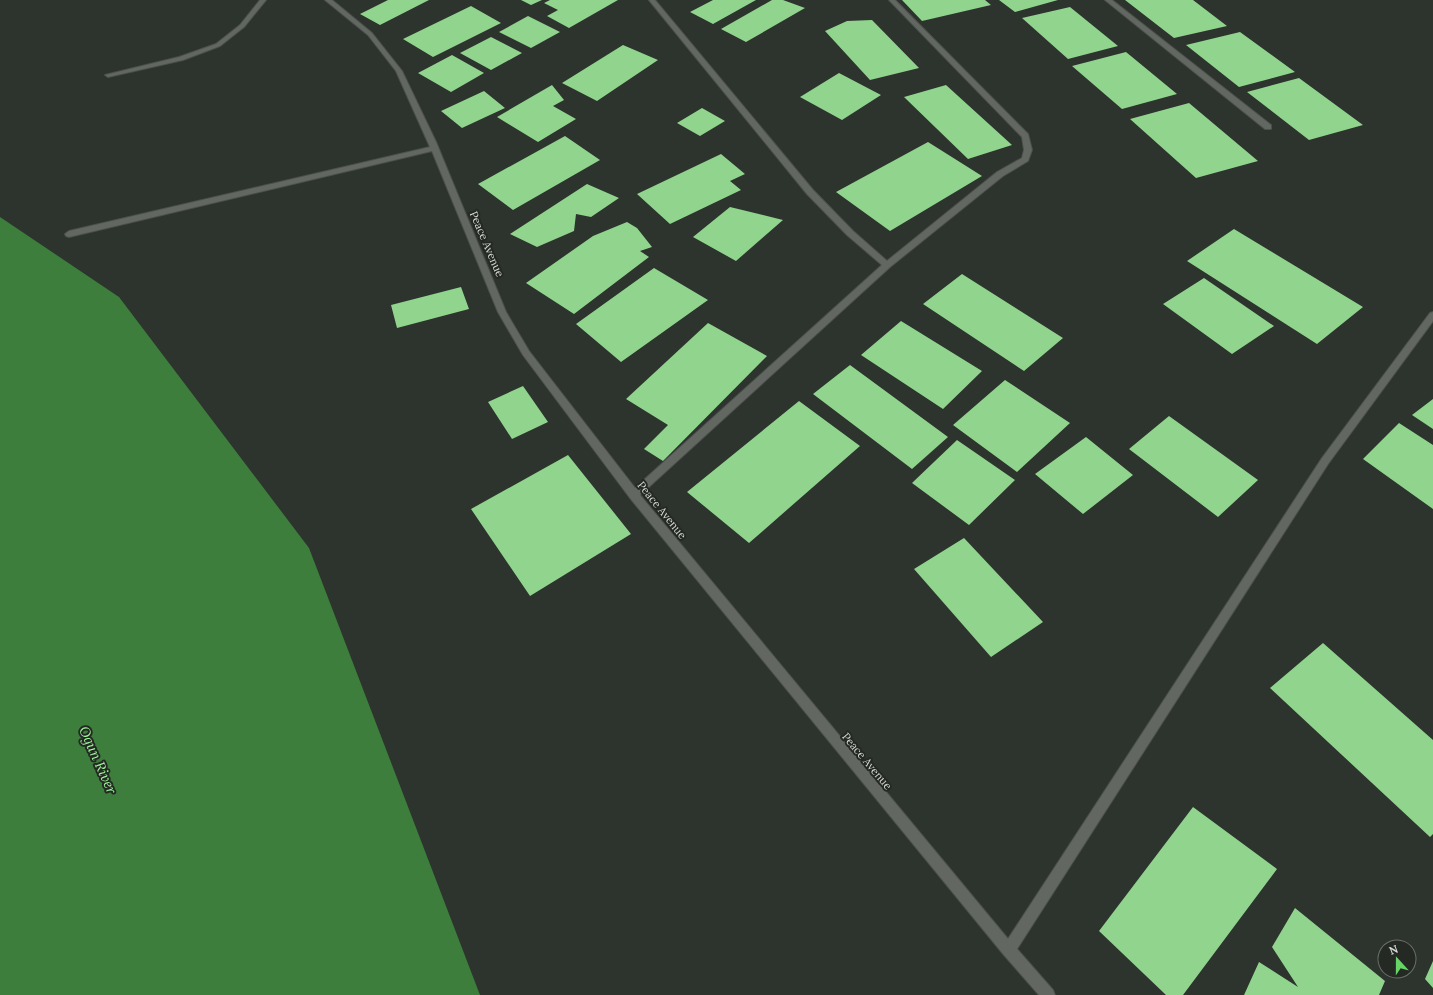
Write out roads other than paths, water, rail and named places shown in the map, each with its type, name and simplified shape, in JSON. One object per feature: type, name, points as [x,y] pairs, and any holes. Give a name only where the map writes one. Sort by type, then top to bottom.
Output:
[{"type":"street","points":[[108,75],[181,59],[218,45],[242,26],[264,0]]},
{"type":"street","name":"Peace Avenue","points":[[328,0],[370,34],[399,71],[434,148],[502,312],[526,353],[634,495],[842,750],[1048,995]]},
{"type":"street","points":[[652,0],[810,192],[850,233],[887,265]]},
{"type":"street","points":[[634,495],[887,265],[1000,174],[1025,159],[1028,150],[1025,136],[892,0]]},
{"type":"street","points":[[1108,0],[1268,127]]},
{"type":"street","points":[[69,234],[434,148]]},
{"type":"street","points":[[1009,950],[1325,461],[1433,315]]},
{"type":"water","name":"Ogun River","points":[[0,217],[119,297],[309,548],[480,995],[0,995]]}]
